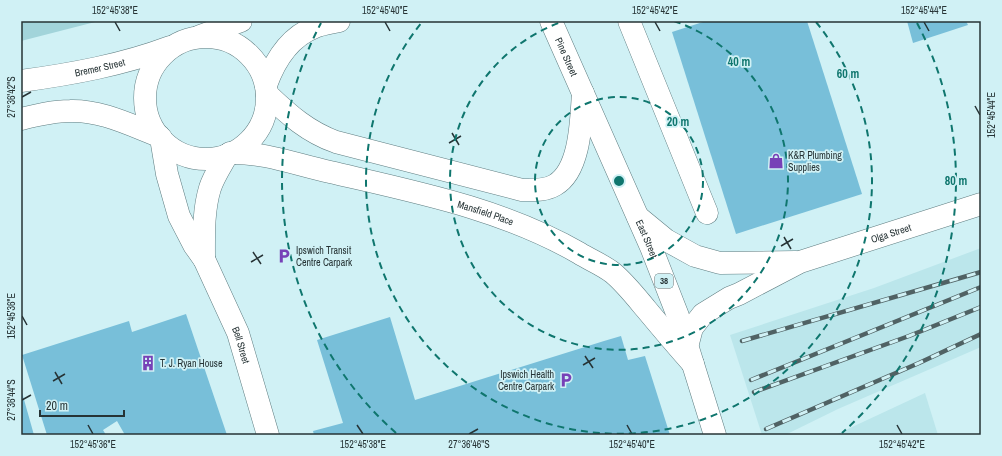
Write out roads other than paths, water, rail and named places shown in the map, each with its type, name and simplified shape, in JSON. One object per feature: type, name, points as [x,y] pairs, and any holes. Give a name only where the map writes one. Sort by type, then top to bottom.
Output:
[{"type":"street","name":"Bremer Street","points":[[21,81],[77,72],[143,57],[241,21]]},
{"type":"street","points":[[339,21],[315,27],[298,36],[279,56],[271,71],[266,90],[266,105],[260,125],[248,142],[229,154],[209,158],[191,157],[174,150],[152,127],[146,104],[146,87],[152,70],[158,60],[167,51],[183,42],[199,37],[219,38],[238,46],[253,59],[258,67],[266,90],[305,127],[323,138],[522,190],[545,190],[556,185],[564,177],[574,160],[580,140],[583,93]]},
{"type":"street","name":"Pine Street","points":[[551,21],[583,93]]},
{"type":"street","points":[[629,21],[707,213]]},
{"type":"street","points":[[21,85],[58,75]]},
{"type":"street","name":"East Street","points":[[583,93],[651,247],[668,290],[715,435]]},
{"type":"street","points":[[21,119],[51,112],[86,112],[113,118],[160,137]]},
{"type":"street","name":"Bell Street","points":[[160,137],[167,174],[178,216],[194,245],[204,259],[238,333],[268,435]]},
{"type":"street","name":"Bell Street","points":[[204,259],[204,223],[208,199],[216,174],[229,154]]},
{"type":"street","name":"Mansfield Place","points":[[229,154],[252,154],[266,156],[415,192],[484,211],[531,229],[571,249],[613,273],[690,355]]},
{"type":"street","name":"Olga Street","points":[[690,355],[692,328],[703,314],[729,298],[800,262],[981,204]]},
{"type":"street","name":"Olga Street","points":[[638,217],[666,240],[695,256],[720,263],[800,262]]},
{"type":"railway","points":[[742,341],[981,272]]},
{"type":"railway","points":[[751,380],[981,287]]},
{"type":"railway","points":[[754,392],[909,336],[981,307]]},
{"type":"railway","points":[[766,429],[919,363],[981,334]]},
{"type":"place","name":"K&R Plumbing Supplies","points":[[776,161]]},
{"type":"place","name":"Ipswich Transit Centre Carpark","points":[[284,256]]},
{"type":"place","name":"T. J. Ryan House","points":[[148,363]]},
{"type":"place","name":"Ipswich Health Centre Carpark","points":[[566,380]]}]
